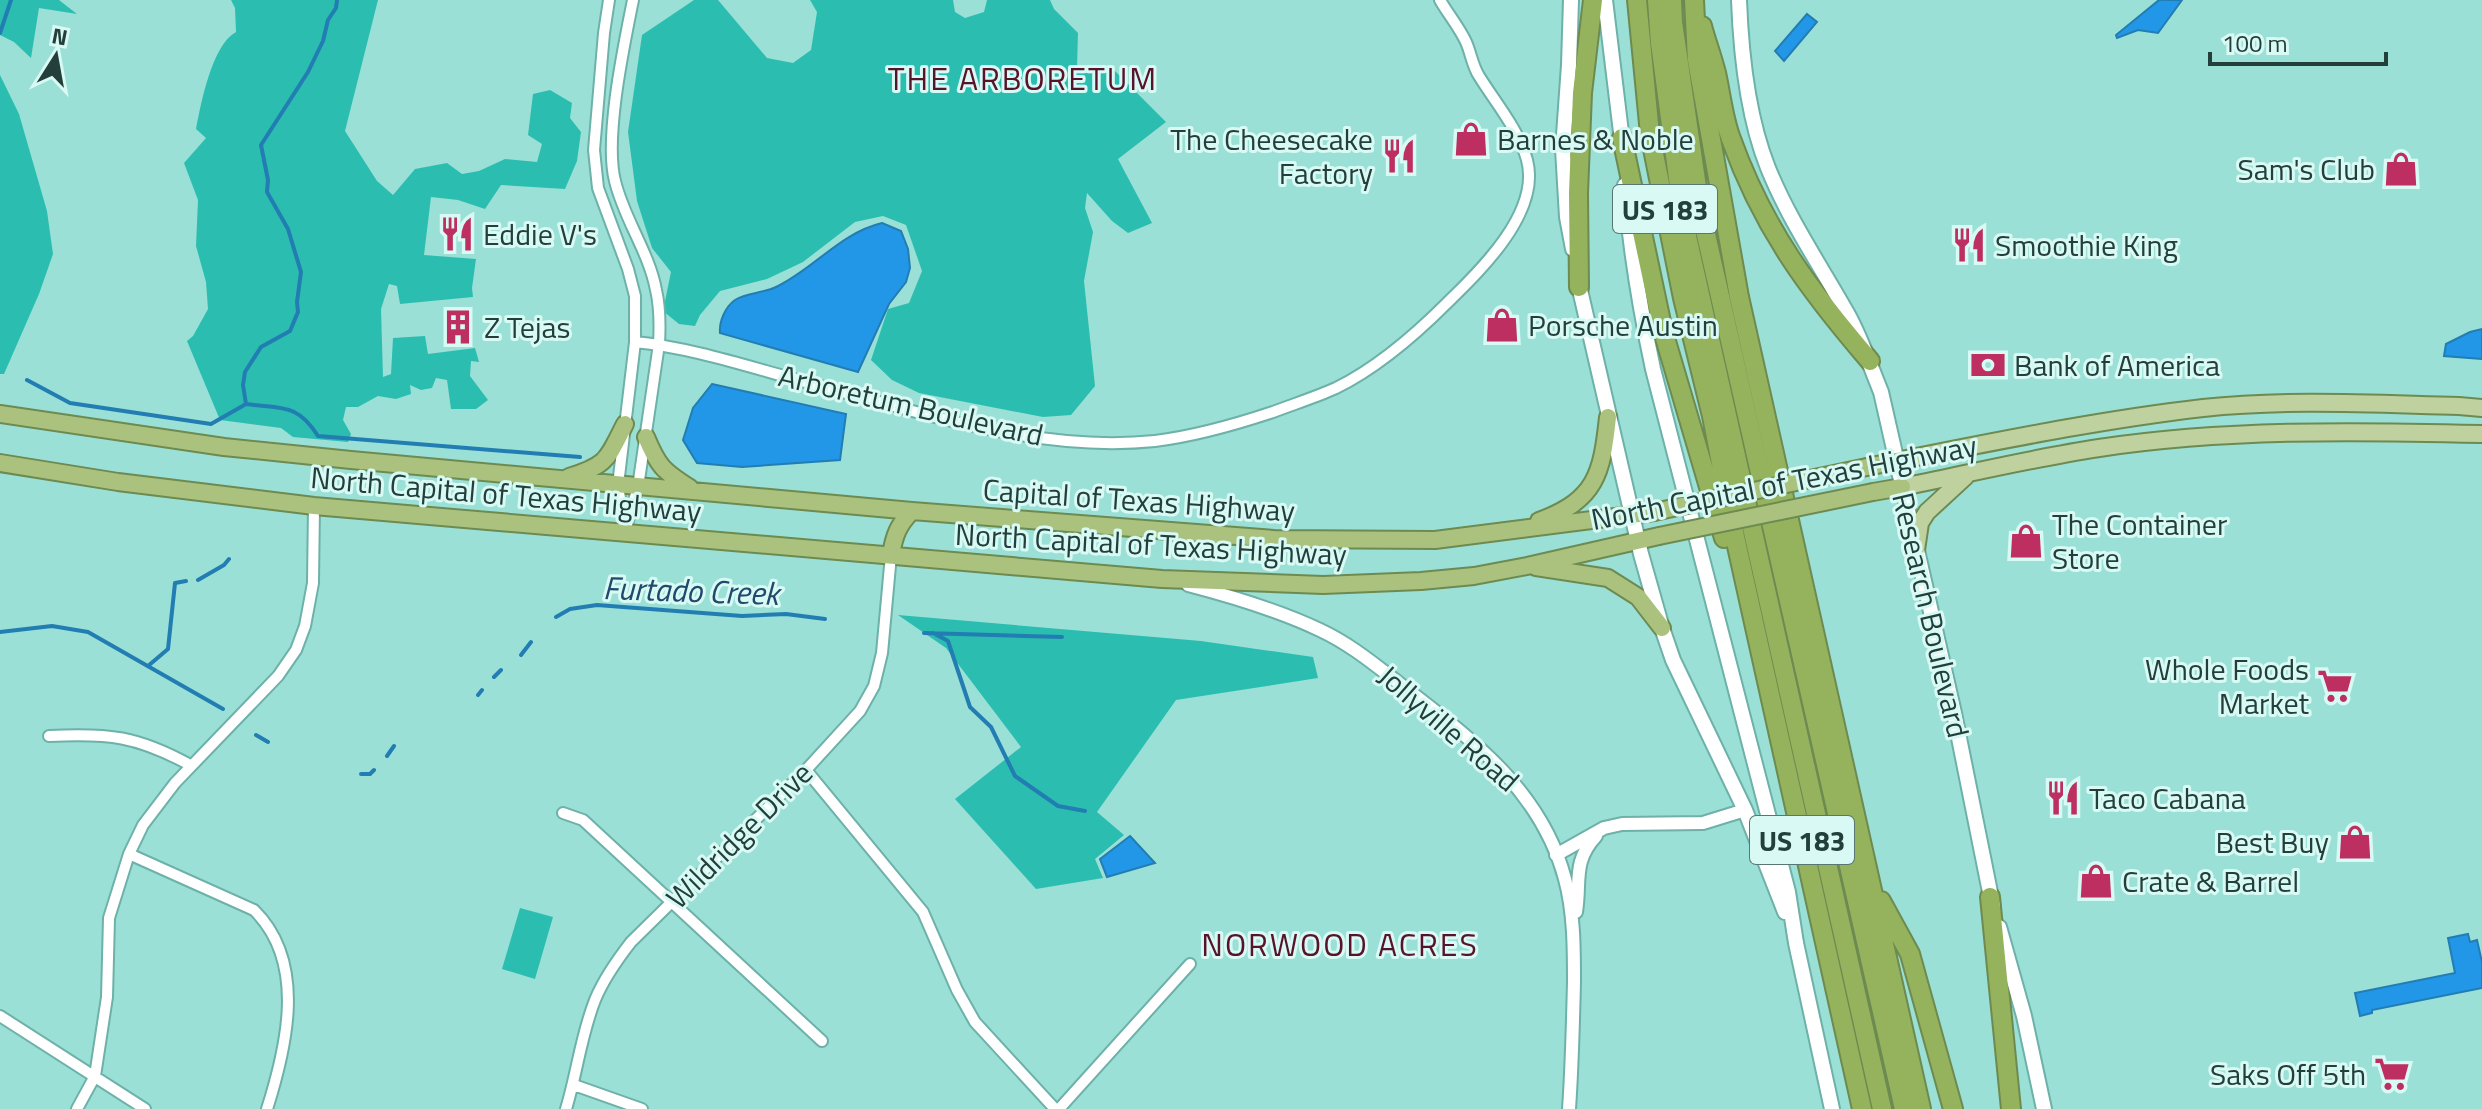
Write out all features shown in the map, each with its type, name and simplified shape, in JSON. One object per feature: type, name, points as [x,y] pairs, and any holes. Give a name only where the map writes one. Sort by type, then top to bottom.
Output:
[{"type":"highway","points":[[1579,287],[1578,193],[1582,93],[1593,0]]},
{"type":"highway","name":"US 183","points":[[1637,0],[1650,134],[1683,298],[1712,416],[1742,571],[1862,1109]]},
{"type":"highway","points":[[1657,0],[1684,223],[1882,1109]]},
{"type":"highway","points":[[1672,0],[1700,208],[1904,1109]]},
{"type":"highway","points":[[1694,0],[1715,71],[1729,135],[1759,205],[1785,253],[1870,361]]},
{"type":"highway","name":"US 183","points":[[1694,0],[1697,60],[1739,297],[1921,1109]]},
{"type":"highway","points":[[1622,138],[1663,331],[1727,546],[1742,571]]},
{"type":"highway","name":"North Capital of Texas Highway","points":[[0,414],[224,447],[618,485]]},
{"type":"highway","points":[[1512,531],[1558,514],[1587,491],[1602,460],[1608,417]]},
{"type":"highway","points":[[559,479],[601,464],[625,424]]},
{"type":"highway","points":[[646,437],[664,471],[694,491]]},
{"type":"highway","name":"North Capital of Texas Highway","points":[[1654,512],[1896,461]]},
{"type":"highway","name":"North Capital of Texas Highway","points":[[0,463],[118,482],[314,506],[1162,579],[1323,585],[1474,576],[1902,487]]},
{"type":"highway","name":"Capital of Texas Highway","points":[[618,485],[1274,539],[1435,540],[1654,512]]},
{"type":"highway","points":[[891,555],[895,533],[912,511]]},
{"type":"highway","points":[[1527,566],[1608,578],[1638,597],[1662,628]]},
{"type":"highway","points":[[1869,880],[1910,954],[1953,1109]]},
{"type":"highway","points":[[1990,897],[2011,1109]]},
{"type":"main road","points":[[1571,0],[1563,149],[1567,217],[1608,417],[1638,540],[1673,660],[1745,810],[1796,943]]},
{"type":"main road","points":[[1605,0],[1622,138],[1628,227],[1642,317],[1675,458],[1788,892],[1832,1109]]},
{"type":"main road","name":"Research Boulevard","points":[[1739,0],[1748,86],[1767,165],[1790,215],[1848,315],[1881,392],[1954,713],[1990,897],[2024,1016],[2044,1109]]},
{"type":"main road","name":"North Capital of Texas Highway","points":[[1896,461],[2065,427],[2205,408],[2288,403],[2482,408]]},
{"type":"main road","points":[[2374,432],[2376,404]]},
{"type":"main road","name":"North Capital of Texas Highway","points":[[1902,487],[2100,448],[2259,435],[2374,432],[2482,434]]},
{"type":"main road","points":[[1916,550],[1920,523],[1927,512],[1970,473]]},
{"type":"street","points":[[609,0],[594,150],[598,188],[635,296],[635,342],[618,485],[625,531]]},
{"type":"street","points":[[625,531],[638,487],[659,344],[656,288],[614,179],[616,100],[633,0]]},
{"type":"street","name":"Arboretum Boulevard","points":[[635,342],[659,344],[996,431],[1096,442],[1153,441],[1210,431],[1334,389],[1378,363],[1466,285],[1493,256],[1526,200],[1528,162],[1440,0]]},
{"type":"street","points":[[77,1109],[95,1076],[107,997],[109,918],[129,854],[143,825],[190,765],[270,686],[296,650],[305,626],[313,583],[314,506]]},
{"type":"street","name":"Wildridge Drive","points":[[566,1109],[588,1020],[609,971],[631,942],[806,770],[860,711],[874,686],[882,653],[891,555]]},
{"type":"street","name":"Jollyville Road","points":[[1162,579],[1266,607],[1365,655],[1476,744],[1504,769],[1523,793],[1556,855],[1565,879],[1572,921],[1573,1049],[1569,1109]]},
{"type":"street","points":[[49,736],[112,735],[137,740],[162,749],[190,765]]},
{"type":"street","points":[[806,770],[923,912],[957,990],[975,1022],[1057,1109],[1190,964]]},
{"type":"street","points":[[1556,855],[1604,828],[1622,824],[1703,823],[1745,810]]},
{"type":"street","points":[[563,813],[583,820],[822,1041]]},
{"type":"street","points":[[1572,921],[1577,910],[1580,860],[1604,828]]},
{"type":"street","points":[[129,854],[254,910],[269,924],[279,943],[286,972],[286,1035],[267,1109]]},
{"type":"street","points":[[0,1016],[145,1109]]},
{"type":"street","points":[[574,1085],[642,1109]]},
{"type":"shaded area","points":[[0,0],[59,0],[77,14],[39,8],[31,58],[14,42],[0,35]]},
{"type":"shaded area","points":[[231,0],[378,0],[345,131],[377,181],[393,195],[415,169],[447,163],[462,174],[479,171],[505,159],[537,162],[542,144],[528,135],[533,94],[550,90],[572,103],[570,118],[581,132],[577,161],[565,189],[501,185],[485,209],[458,200],[431,197],[424,255],[476,259],[473,297],[400,304],[397,286],[389,284],[381,309],[383,377],[391,374],[393,338],[425,336],[428,354],[475,348],[479,362],[471,361],[470,376],[488,400],[476,409],[451,409],[447,380],[436,378],[432,388],[421,390],[410,385],[411,394],[396,399],[378,396],[358,407],[346,407],[343,420],[351,434],[348,442],[293,437],[281,428],[220,420],[187,341],[208,309],[206,282],[196,246],[198,200],[184,163],[206,138],[196,129],[214,62],[220,49],[236,32],[235,8]]},
{"type":"shaded area","points":[[694,0],[718,0],[767,58],[793,63],[811,50],[817,12],[810,0],[953,0],[955,12],[965,18],[984,12],[987,0],[1050,0],[1054,9],[1078,33],[1077,68],[1110,66],[1166,122],[1118,159],[1152,223],[1128,233],[1112,221],[1087,193],[1085,208],[1093,232],[1084,281],[1095,386],[1071,415],[1043,417],[919,393],[892,380],[871,360],[888,309],[909,303],[922,271],[906,225],[883,216],[855,222],[803,262],[767,279],[720,291],[695,326],[679,324],[663,311],[671,272],[652,248],[637,201],[628,132],[642,35]]},
{"type":"shaded area","points":[[2159,0],[2182,0],[2158,33],[2138,30],[2117,38],[2116,35]]},
{"type":"shaded area","points":[[1807,14],[1817,22],[1784,61],[1775,51]]},
{"type":"shaded area","points":[[0,75],[19,114],[47,211],[53,254],[4,374],[0,374]]},
{"type":"shaded area","points":[[882,223],[901,231],[908,249],[910,268],[906,282],[889,304],[858,372],[720,333],[723,315],[735,300],[776,287],[853,235]]},
{"type":"shaded area","points":[[2482,329],[2482,359],[2444,356],[2446,344]]},
{"type":"shaded area","points":[[712,384],[846,414],[840,460],[742,467],[697,463],[683,440],[693,408]]},
{"type":"shaded area","points":[[898,615],[1201,641],[1313,657],[1318,678],[1176,700],[1097,812],[1124,835],[1095,859],[1103,878],[1036,889],[955,799],[1021,747],[946,648]]},
{"type":"shaded area","points":[[1130,836],[1155,863],[1107,877],[1100,859]]},
{"type":"shaded area","points":[[520,908],[553,917],[535,979],[502,969]]},
{"type":"shaded area","points":[[2468,934],[2470,942],[2477,940],[2482,962],[2482,988],[2372,1010],[2372,1013],[2360,1016],[2355,993],[2455,973],[2448,938]]},
{"type":"waterway","points":[[0,33],[11,0]]},
{"type":"waterway","points":[[337,0],[308,72],[261,145],[268,180],[267,192],[288,229],[301,272],[298,312],[290,331],[261,347],[245,372],[243,385],[246,404],[295,413],[318,436],[580,457]]},
{"type":"waterway","points":[[27,380],[70,403],[211,424],[246,404]]},
{"type":"waterway","points":[[198,580],[229,559]]},
{"type":"waterway","points":[[148,666],[168,649],[175,583],[186,581]]},
{"type":"waterway","name":"Furtado Creek","points":[[556,617],[570,609],[597,605],[742,616],[786,614],[825,619]]},
{"type":"waterway","name":"Furtado Creek","points":[[0,632],[52,626],[88,632],[223,709]]},
{"type":"waterway","name":"Furtado Creek","points":[[924,633],[1062,637]]},
{"type":"waterway","points":[[933,633],[948,641],[970,707],[991,727],[1015,776],[1058,806],[1085,811]]},
{"type":"waterway","name":"Furtado Creek","points":[[521,655],[531,642]]},
{"type":"waterway","name":"Furtado Creek","points":[[494,677],[501,670]]},
{"type":"waterway","name":"Furtado Creek","points":[[478,695],[482,690]]},
{"type":"waterway","name":"Furtado Creek","points":[[256,735],[268,742]]},
{"type":"waterway","name":"Furtado Creek","points":[[387,756],[394,746]]},
{"type":"waterway","name":"Furtado Creek","points":[[361,774],[370,774],[374,770]]},
{"type":"place","name":"Barnes & Noble","points":[[1471,139]]},
{"type":"place","name":"The Cheesecake Factory","points":[[1399,156]]},
{"type":"place","name":"Sam's Club","points":[[2401,169]]},
{"type":"place","name":"Eddie V's","points":[[457,234]]},
{"type":"place","name":"Smoothie King","points":[[1969,245]]},
{"type":"place","name":"Porsche Austin","points":[[1502,325]]},
{"type":"place","name":"Z Tejas","points":[[458,327]]},
{"type":"place","name":"Bank of America","points":[[1988,365]]},
{"type":"place","name":"The Container Store","points":[[2026,541]]},
{"type":"place","name":"Whole Foods Market","points":[[2335,686]]},
{"type":"place","name":"Taco Cabana","points":[[2063,798]]},
{"type":"place","name":"Best Buy","points":[[2355,842]]},
{"type":"place","name":"Crate & Barrel","points":[[2096,881]]},
{"type":"place","name":"Saks Off 5th","points":[[2392,1074]]},
{"type":"district","name":"THE ARBORETUM","points":[[1023,78]]},
{"type":"district","name":"NORWOOD ACRES","points":[[1340,944]]}]
